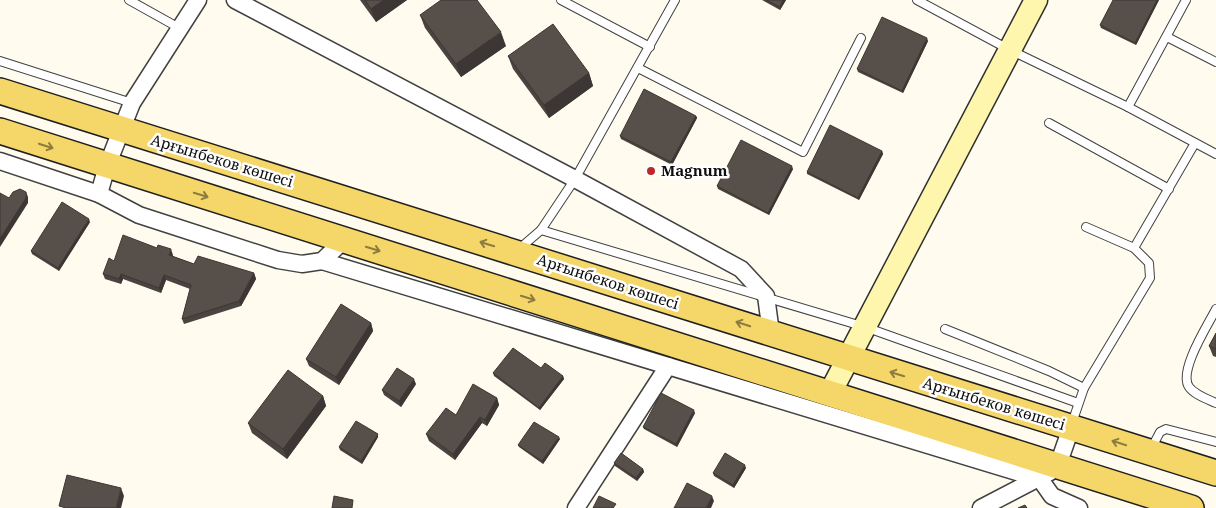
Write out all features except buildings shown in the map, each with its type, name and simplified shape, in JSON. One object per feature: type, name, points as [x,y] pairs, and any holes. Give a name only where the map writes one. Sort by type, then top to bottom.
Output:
[{"type":"main road","name":"Арғынбеков көшесі","points":[[0,91],[848,359],[1216,473]]},
{"type":"main road","points":[[0,131],[830,393],[1049,472],[1191,508]]},
{"type":"street","points":[[100,194],[107,166],[132,103],[198,0]]},
{"type":"street","points":[[235,0],[575,179],[741,269],[766,296],[770,333]]},
{"type":"street","points":[[830,393],[1036,0]]},
{"type":"street","points":[[0,161],[100,194],[140,215],[278,260],[302,264],[322,261],[668,366],[1049,472]]},
{"type":"street","points":[[322,261],[344,240]]},
{"type":"street","points":[[576,508],[668,366]]},
{"type":"street","points":[[1071,428],[1049,472],[1052,496],[1079,508]]},
{"type":"street","points":[[981,508],[1049,472]]},
{"type":"lane","points":[[129,0],[181,28]]},
{"type":"lane","points":[[561,0],[650,47]]},
{"type":"lane","points":[[514,252],[541,230],[575,179],[675,0]]},
{"type":"lane","points":[[917,0],[1010,50],[1128,107],[1216,154]]},
{"type":"lane","points":[[1128,107],[1186,0]]},
{"type":"lane","points":[[1167,37],[1216,62]]},
{"type":"lane","points":[[638,68],[804,152],[861,38]]},
{"type":"lane","points":[[0,61],[132,103]]},
{"type":"lane","points":[[1048,123],[1168,189]]},
{"type":"lane","points":[[1134,248],[1195,143]]},
{"type":"lane","points":[[1071,428],[1084,388],[1150,278],[1148,263],[1134,248],[1086,227]]},
{"type":"lane","points":[[541,230],[865,327],[1078,403]]},
{"type":"lane","points":[[1216,308],[1188,364],[1186,377],[1189,387],[1197,394],[1216,404]]},
{"type":"lane","points":[[945,329],[1049,370],[1084,388]]},
{"type":"lane","points":[[1150,452],[1160,432],[1166,429],[1216,442]]},
{"type":"place","name":"Magnum","points":[[651,171]]}]
